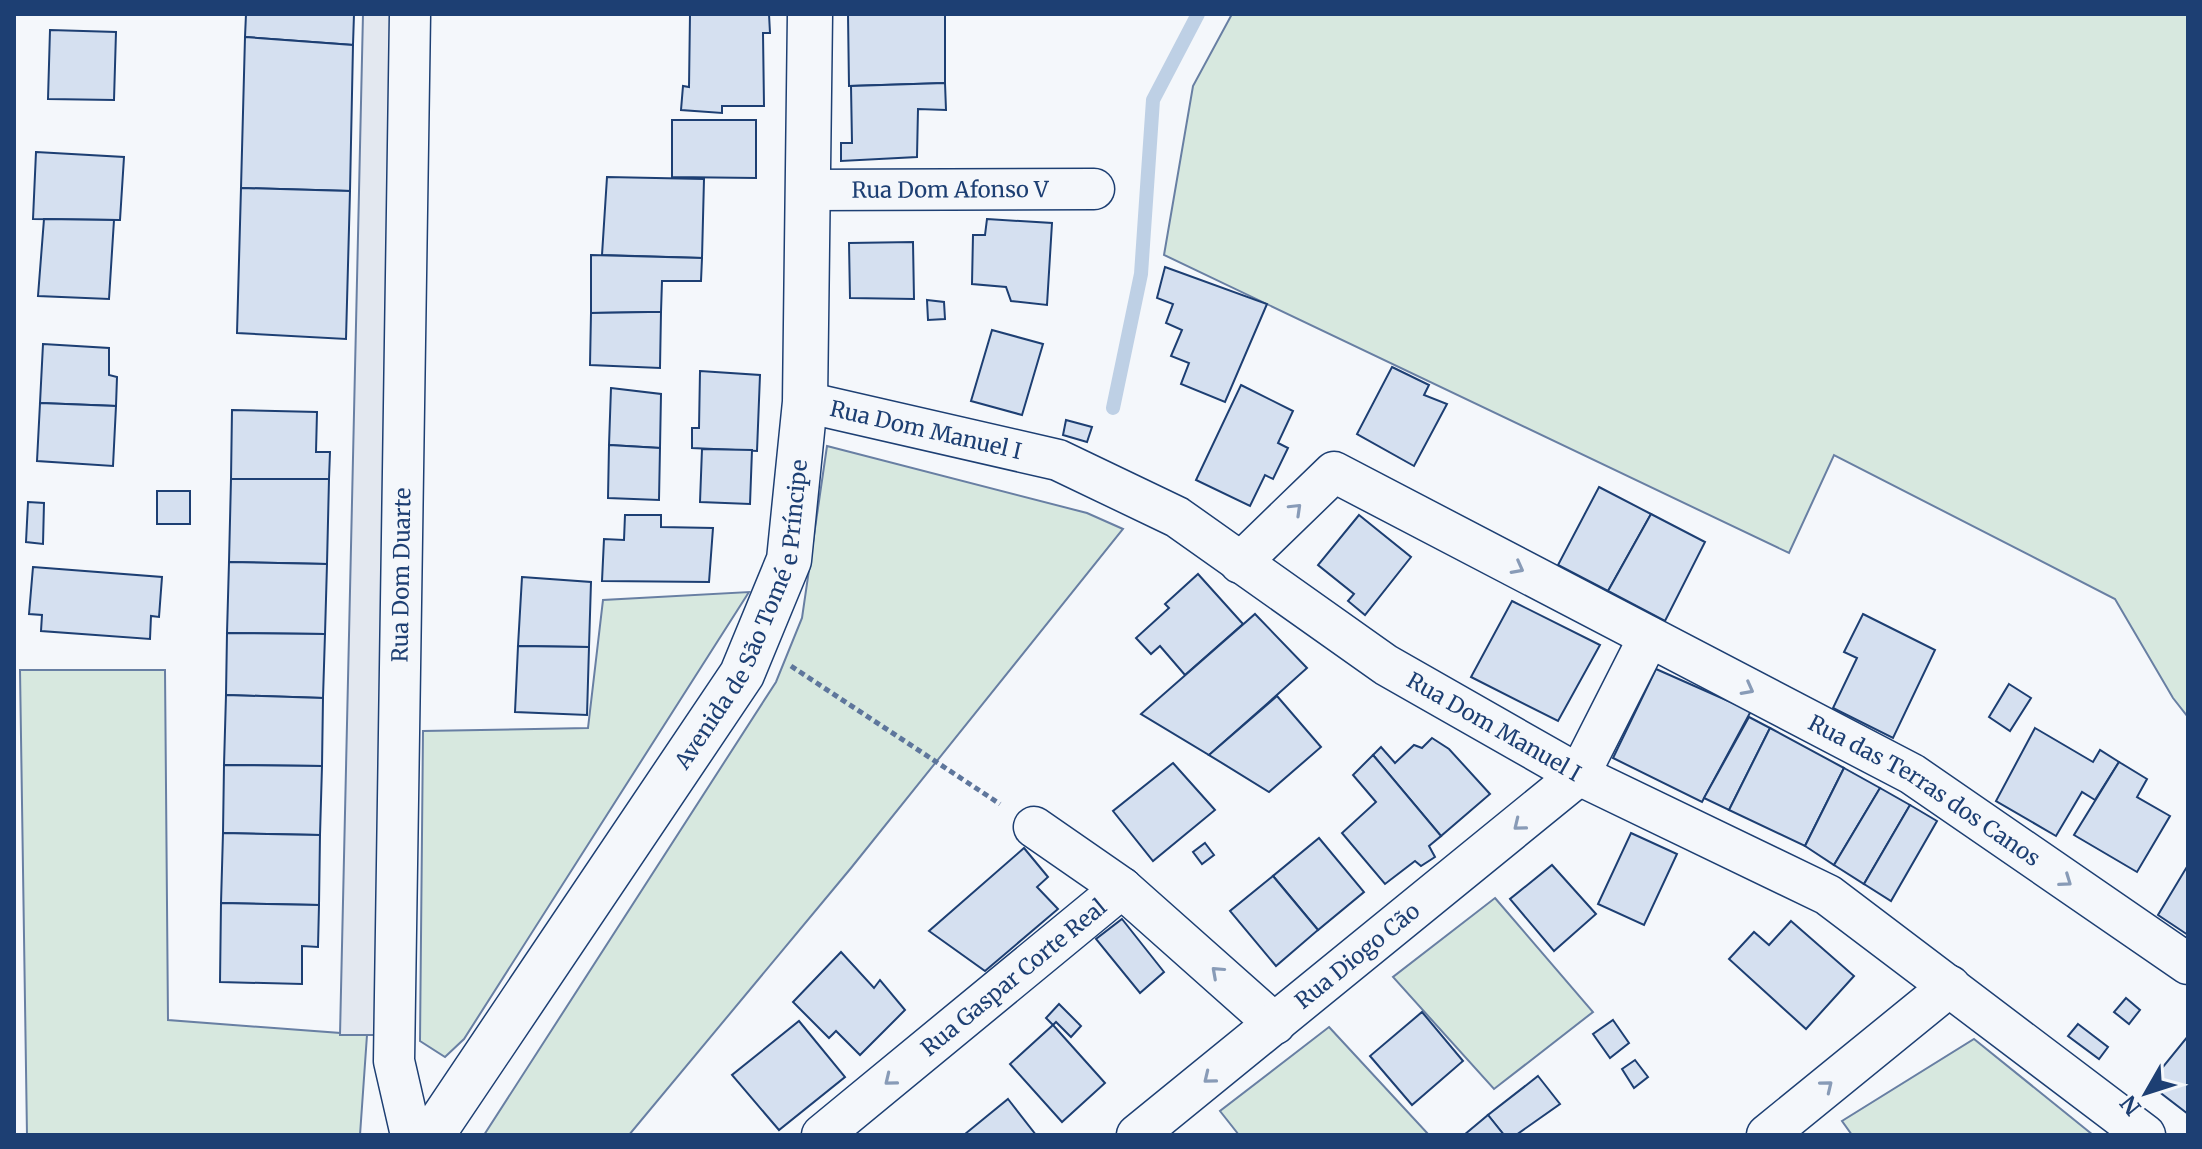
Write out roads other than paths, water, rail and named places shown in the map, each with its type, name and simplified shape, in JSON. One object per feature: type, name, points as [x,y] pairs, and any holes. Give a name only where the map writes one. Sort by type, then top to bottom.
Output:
[{"type":"street","name":"Rua Dom Duarte","points":[[410,14],[394,1061],[411,1135]]},
{"type":"street","name":"Avenida de São Tomé e Príncipe","points":[[432,1135],[742,674],[789,560],[805,402],[810,14]]},
{"type":"street","name":"Rua Dom Afonso V","points":[[808,190],[1094,189]]},
{"type":"street","name":"Rua Dom Manuel I","points":[[805,402],[1058,460],[1177,517],[1386,665],[1579,775],[1828,895],[2145,1135]]},
{"type":"street","name":"Rua das Terras dos Canos","points":[[1240,563],[1334,472],[1912,774],[2188,964]]},
{"type":"street","points":[[1579,775],[1649,637]]},
{"type":"street","name":"Rua Diogo Cão","points":[[1137,1135],[1579,775]]},
{"type":"street","points":[[1034,827],[1122,888]]},
{"type":"street","name":"Rua Gaspar Corte Real","points":[[822,1135],[1122,888],[1275,1024]]},
{"type":"street","points":[[1767,1135],[1950,986]]},
{"type":"waterway","points":[[1113,408],[1141,274],[1153,100],[1198,14]]}]
